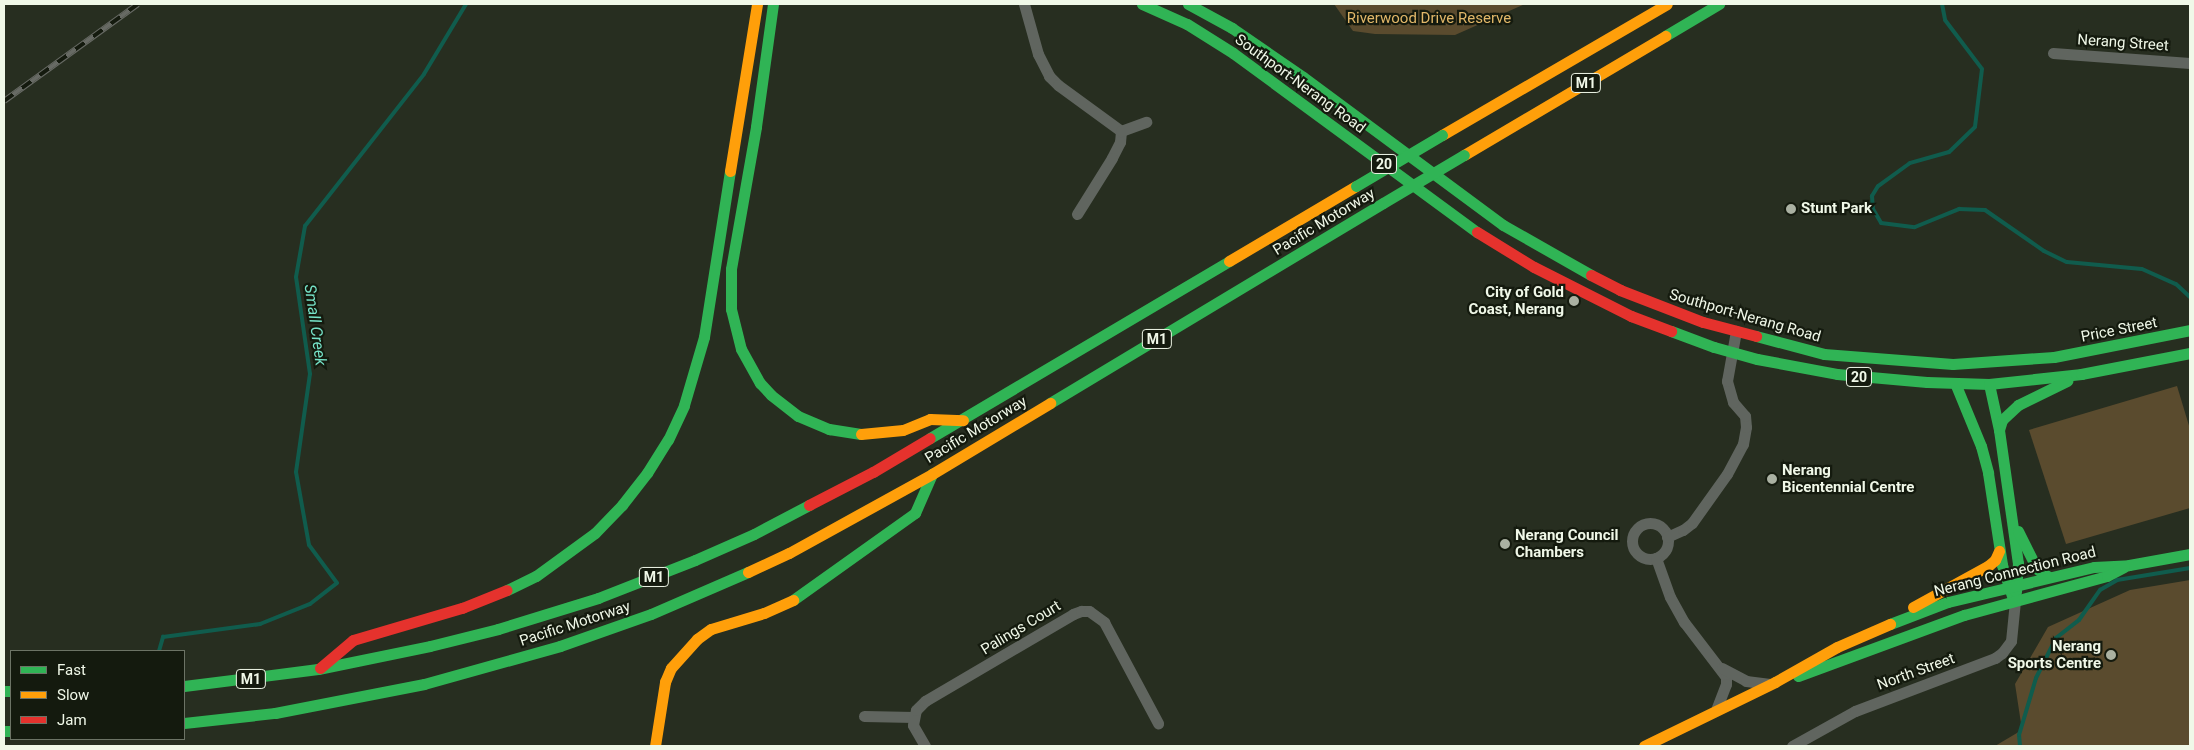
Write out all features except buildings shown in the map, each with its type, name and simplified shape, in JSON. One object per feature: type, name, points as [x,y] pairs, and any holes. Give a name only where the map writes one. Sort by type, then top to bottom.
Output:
[{"type":"main road","points":[[751,4],[752,29]]},
{"type":"main road","points":[[318,669],[353,640],[462,608],[536,576],[566,557],[595,533],[622,505],[648,473],[668,440],[684,405],[704,336],[756,4]]},
{"type":"main road","points":[[773,4],[756,127],[731,269],[731,309],[741,349],[756,377],[771,395],[798,416],[829,429],[864,434],[880,433],[903,430],[930,419],[964,420]]},
{"type":"main road","name":"Southport-Nerang Road","points":[[1142,4],[1187,24],[1233,53],[1467,225],[1534,267],[1631,316],[1731,353],[1837,374],[1876,379],[1989,384],[2081,374]]},
{"type":"main road","name":"Southport-Nerang Road","points":[[1188,4],[1232,28],[1303,77],[1502,225],[1566,262],[1620,290],[1673,312],[1824,354],[1906,362],[1953,364],[2054,357]]},
{"type":"main road","name":"Pacific Motorway","points":[[185,686],[318,669],[430,646],[498,629],[631,585],[695,560],[788,516],[873,472],[964,420],[1442,135],[1667,4]]},
{"type":"main road","name":"Pacific Motorway","points":[[185,723],[275,713],[387,693],[560,646],[651,614],[754,570],[836,528],[932,474],[1719,4]]},
{"type":"main road","name":"Price Street","points":[[2054,357],[2160,338],[2190,330]]},
{"type":"main road","name":"20","points":[[2081,374],[2190,353]]},
{"type":"main road","points":[[1953,364],[1976,372],[1989,384],[1999,430],[2018,563],[2013,586]]},
{"type":"main road","points":[[1999,430],[2002,420],[2018,405],[2081,374]]},
{"type":"main road","points":[[1955,383],[1981,446],[1988,473],[1999,551],[2013,586],[2015,601]]},
{"type":"main road","points":[[655,746],[666,682],[671,668],[690,645],[712,629],[764,613],[808,589],[914,513],[932,474]]},
{"type":"main road","points":[[2011,516],[2032,561],[2037,569],[2049,577]]},
{"type":"main road","points":[[1872,630],[1988,566],[1995,560],[1999,551]]},
{"type":"main road","name":"Nerang Connection Road","points":[[1644,746],[1718,708],[1773,683],[1811,660],[1872,630],[1948,602],[2105,565],[2129,564],[2190,554]]},
{"type":"main road","name":"Nerang Connection Road","points":[[1773,683],[1794,678],[1939,624],[2108,576],[2129,564]]},
{"type":"street","points":[[1024,4],[1038,54],[1049,76],[1121,131]]},
{"type":"street","name":"Nerang Street","points":[[2053,54],[2190,62]]},
{"type":"street","points":[[1121,131],[1146,122]]},
{"type":"street","points":[[1077,214],[1112,158],[1120,142],[1121,131]]},
{"type":"street","points":[[1667,537],[1683,530],[1692,523],[1727,474],[1743,444],[1746,427],[1745,416],[1733,402],[1728,390],[1731,353],[1736,331]]},
{"type":"street","points":[[1654,523],[1662,528],[1667,537],[1667,545],[1663,553],[1656,558],[1642,557],[1633,548],[1632,539],[1636,530],[1644,524],[1654,523]]},
{"type":"street","points":[[1656,558],[1670,596],[1684,622],[1720,668],[1726,682],[1718,708]]},
{"type":"street","name":"North Street","points":[[1792,746],[1855,711],[1995,658],[2002,653],[2010,641],[2015,601]]},
{"type":"street","name":"Palings Court","points":[[914,717],[916,710],[925,702],[1072,614],[1089,611],[1104,622],[1158,723]]},
{"type":"street","points":[[1720,668],[1746,681],[1773,683]]},
{"type":"street","points":[[864,716],[914,717],[913,725],[925,746]]},
{"type":"green space","name":"Riverwood Drive Reserve","points":[[1334,4],[1525,4],[1455,35],[1375,34],[1353,31]]},
{"type":"green space","points":[[2177,386],[2190,429],[2190,508],[2066,544],[2029,430]]},
{"type":"green space","name":"Nerang Sports Centre","points":[[2190,580],[2190,746],[1995,746],[2022,730],[2015,684],[2048,627],[2130,590]]},
{"type":"waterway","name":"Small Creek","points":[[159,650],[163,637],[260,624],[310,604],[337,583],[309,545],[296,472],[310,374],[296,277],[305,226],[424,74],[466,4]]},
{"type":"waterway","points":[[1942,4],[1945,20],[1982,69],[1975,127],[1949,152],[1910,163],[1878,186],[1872,196],[1873,209],[1881,223],[1915,227],[1959,209],[1985,210],[2044,251],[2067,262],[2142,269],[2176,284],[2190,297]]},
{"type":"waterway","points":[[2020,746],[2019,735],[2036,678],[2056,638],[2079,620],[2100,590],[2117,580],[2190,568]]},
{"type":"railway","points":[[4,101],[138,4]]},
{"type":"traffic: fast","points":[[773,4],[756,127],[731,269],[731,309],[741,349],[760,383],[771,395],[798,416],[829,429],[861,434]]},
{"type":"traffic: fast","points":[[1142,4],[1187,24],[1233,53],[1477,232]]},
{"type":"traffic: fast","points":[[1188,4],[1232,28],[1303,77],[1503,225],[1591,275]]},
{"type":"traffic: fast","points":[[1665,36],[1719,4]]},
{"type":"traffic: fast","points":[[1356,186],[1442,135]]},
{"type":"traffic: fast","points":[[1383,203],[1464,155]]},
{"type":"traffic: fast","points":[[507,590],[536,576],[595,533],[622,505],[647,473],[668,440],[684,405],[704,337],[730,171]]},
{"type":"traffic: fast","points":[[1050,403],[1383,203]]},
{"type":"traffic: fast","points":[[930,438],[1229,261]]},
{"type":"traffic: fast","points":[[1756,336],[1824,354],[1953,364],[2054,357],[2190,330]]},
{"type":"traffic: fast","points":[[1671,331],[1714,347],[1757,359],[1837,374],[1927,382],[1989,384],[2081,374],[2190,353]]},
{"type":"traffic: fast","points":[[1999,430],[2002,420],[2018,405],[2067,381]]},
{"type":"traffic: fast","points":[[1955,383],[1981,446],[1988,473],[2002,565],[2012,595]]},
{"type":"traffic: fast","points":[[1989,384],[1999,430],[2018,563],[2016,592]]},
{"type":"traffic: fast","points":[[793,600],[915,513],[932,474]]},
{"type":"traffic: fast","points":[[185,686],[318,669],[430,646],[498,629],[598,598],[695,560],[754,534],[809,505]]},
{"type":"traffic: fast","points":[[2018,531],[2037,569],[2049,577]]},
{"type":"traffic: fast","points":[[1890,624],[1948,602],[2094,567],[2129,565],[2190,554]]},
{"type":"traffic: fast","points":[[1798,676],[1964,615],[2107,576],[2124,567]]},
{"type":"traffic: fast","points":[[185,723],[275,713],[424,684],[560,646],[651,614],[748,572]]},
{"type":"traffic: fast","points":[[4,691],[10,691]]},
{"type":"traffic: fast","points":[[4,731],[10,731]]},
{"type":"traffic: slow","points":[[730,171],[757,4]]},
{"type":"traffic: slow","points":[[1442,135],[1667,4]]},
{"type":"traffic: slow","points":[[1464,155],[1665,36]]},
{"type":"traffic: slow","points":[[1229,261],[1356,186]]},
{"type":"traffic: slow","points":[[748,572],[789,553],[932,474],[1050,403]]},
{"type":"traffic: slow","points":[[861,434],[903,430],[930,419],[963,420]]},
{"type":"traffic: slow","points":[[1913,607],[1988,566],[1995,560],[1999,551]]},
{"type":"traffic: slow","points":[[655,746],[665,682],[671,668],[697,639],[711,629],[764,613],[793,600]]},
{"type":"traffic: slow","points":[[1644,746],[1775,682],[1837,647],[1890,624]]},
{"type":"traffic: jam","points":[[1477,232],[1534,267],[1631,316],[1671,331]]},
{"type":"traffic: jam","points":[[1591,275],[1620,290],[1703,322],[1756,336]]},
{"type":"traffic: jam","points":[[809,505],[873,472],[930,438]]},
{"type":"traffic: jam","points":[[320,668],[353,640],[462,608],[507,590]]},
{"type":"place","name":"Stunt Park","points":[[1791,209]]},
{"type":"place","name":"City of Gold Coast, Nerang","points":[[1574,301]]},
{"type":"place","name":"Nerang Bicentennial Centre","points":[[1772,479]]},
{"type":"place","name":"Nerang Council Chambers","points":[[1505,544]]},
{"type":"place","name":"Nerang Sports Centre","points":[[2111,655]]}]
